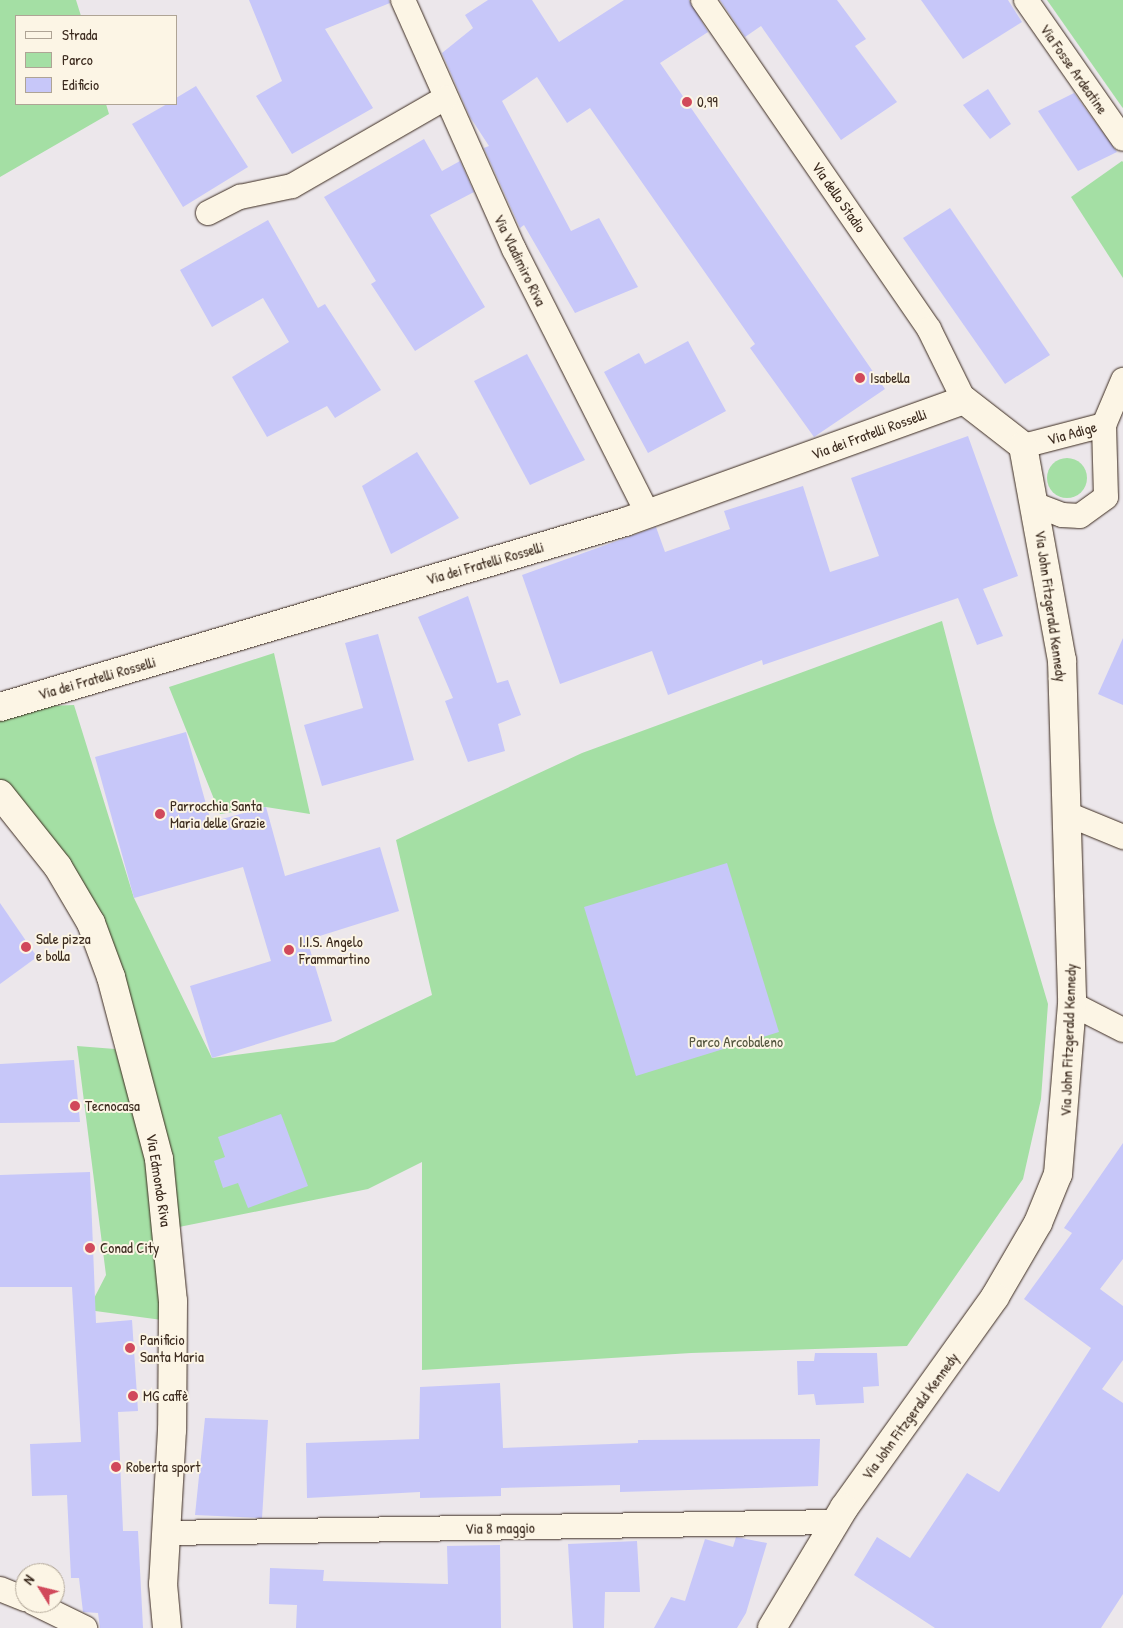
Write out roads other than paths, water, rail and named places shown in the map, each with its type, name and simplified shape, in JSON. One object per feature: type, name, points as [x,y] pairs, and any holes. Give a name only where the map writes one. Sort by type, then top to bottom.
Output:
[{"type":"street","name":"Via dello Stadio","points":[[703,0],[929,329],[964,400]]},
{"type":"street","name":"Via Fosse Ardeatine","points":[[1026,0],[1123,139]]},
{"type":"street","name":"Via Vladimiro Riva","points":[[408,2],[445,98],[524,270],[648,514]]},
{"type":"street","points":[[208,213],[240,197],[292,186],[445,98]]},
{"type":"street","name":"Via Adige","points":[[1023,446],[1104,425],[1123,380]]},
{"type":"street","points":[[964,400],[1023,446]]},
{"type":"street","name":"Via dei Fratelli Rosselli","points":[[0,707],[648,514],[964,400]]},
{"type":"street","points":[[1036,505],[1062,515],[1080,516],[1115,501],[1104,425]]},
{"type":"street","name":"Via John Fitzgerald Kennedy","points":[[772,1628],[834,1522],[974,1328],[1046,1206],[1062,1147],[1072,1004],[1062,660],[1036,505],[1023,446]]},
{"type":"street","name":"Via Edmondo Riva","points":[[0,794],[70,886],[91,923],[111,977],[154,1140],[165,1198],[173,1345],[166,1533],[167,1628]]},
{"type":"street","points":[[1067,814],[1123,837]]},
{"type":"street","points":[[1072,1004],[1123,1030]]},
{"type":"street","name":"Via 8 maggio","points":[[166,1533],[834,1522]]},
{"type":"street","points":[[0,1589],[15,1595]]},
{"type":"street","points":[[54,1613],[85,1628]]},
{"type":"place","name":"0,99","points":[[687,102]]},
{"type":"place","name":"Isabella","points":[[860,378]]},
{"type":"place","name":"Parrocchia Santa Maria delle Grazie","points":[[160,814]]},
{"type":"place","name":"Sale pizza e bolla","points":[[26,947]]},
{"type":"place","name":"I.I.S. Angelo Frammartino","points":[[289,950]]},
{"type":"place","name":"Tecnocasa","points":[[75,1106]]},
{"type":"place","name":"Conad City","points":[[90,1248]]},
{"type":"place","name":"Panificio Santa Maria","points":[[130,1348]]},
{"type":"place","name":"MG caffè","points":[[133,1396]]},
{"type":"place","name":"Roberta sport","points":[[116,1467]]},
{"type":"park label","name":"Parco Arcobaleno","points":[[736,1042]]}]
